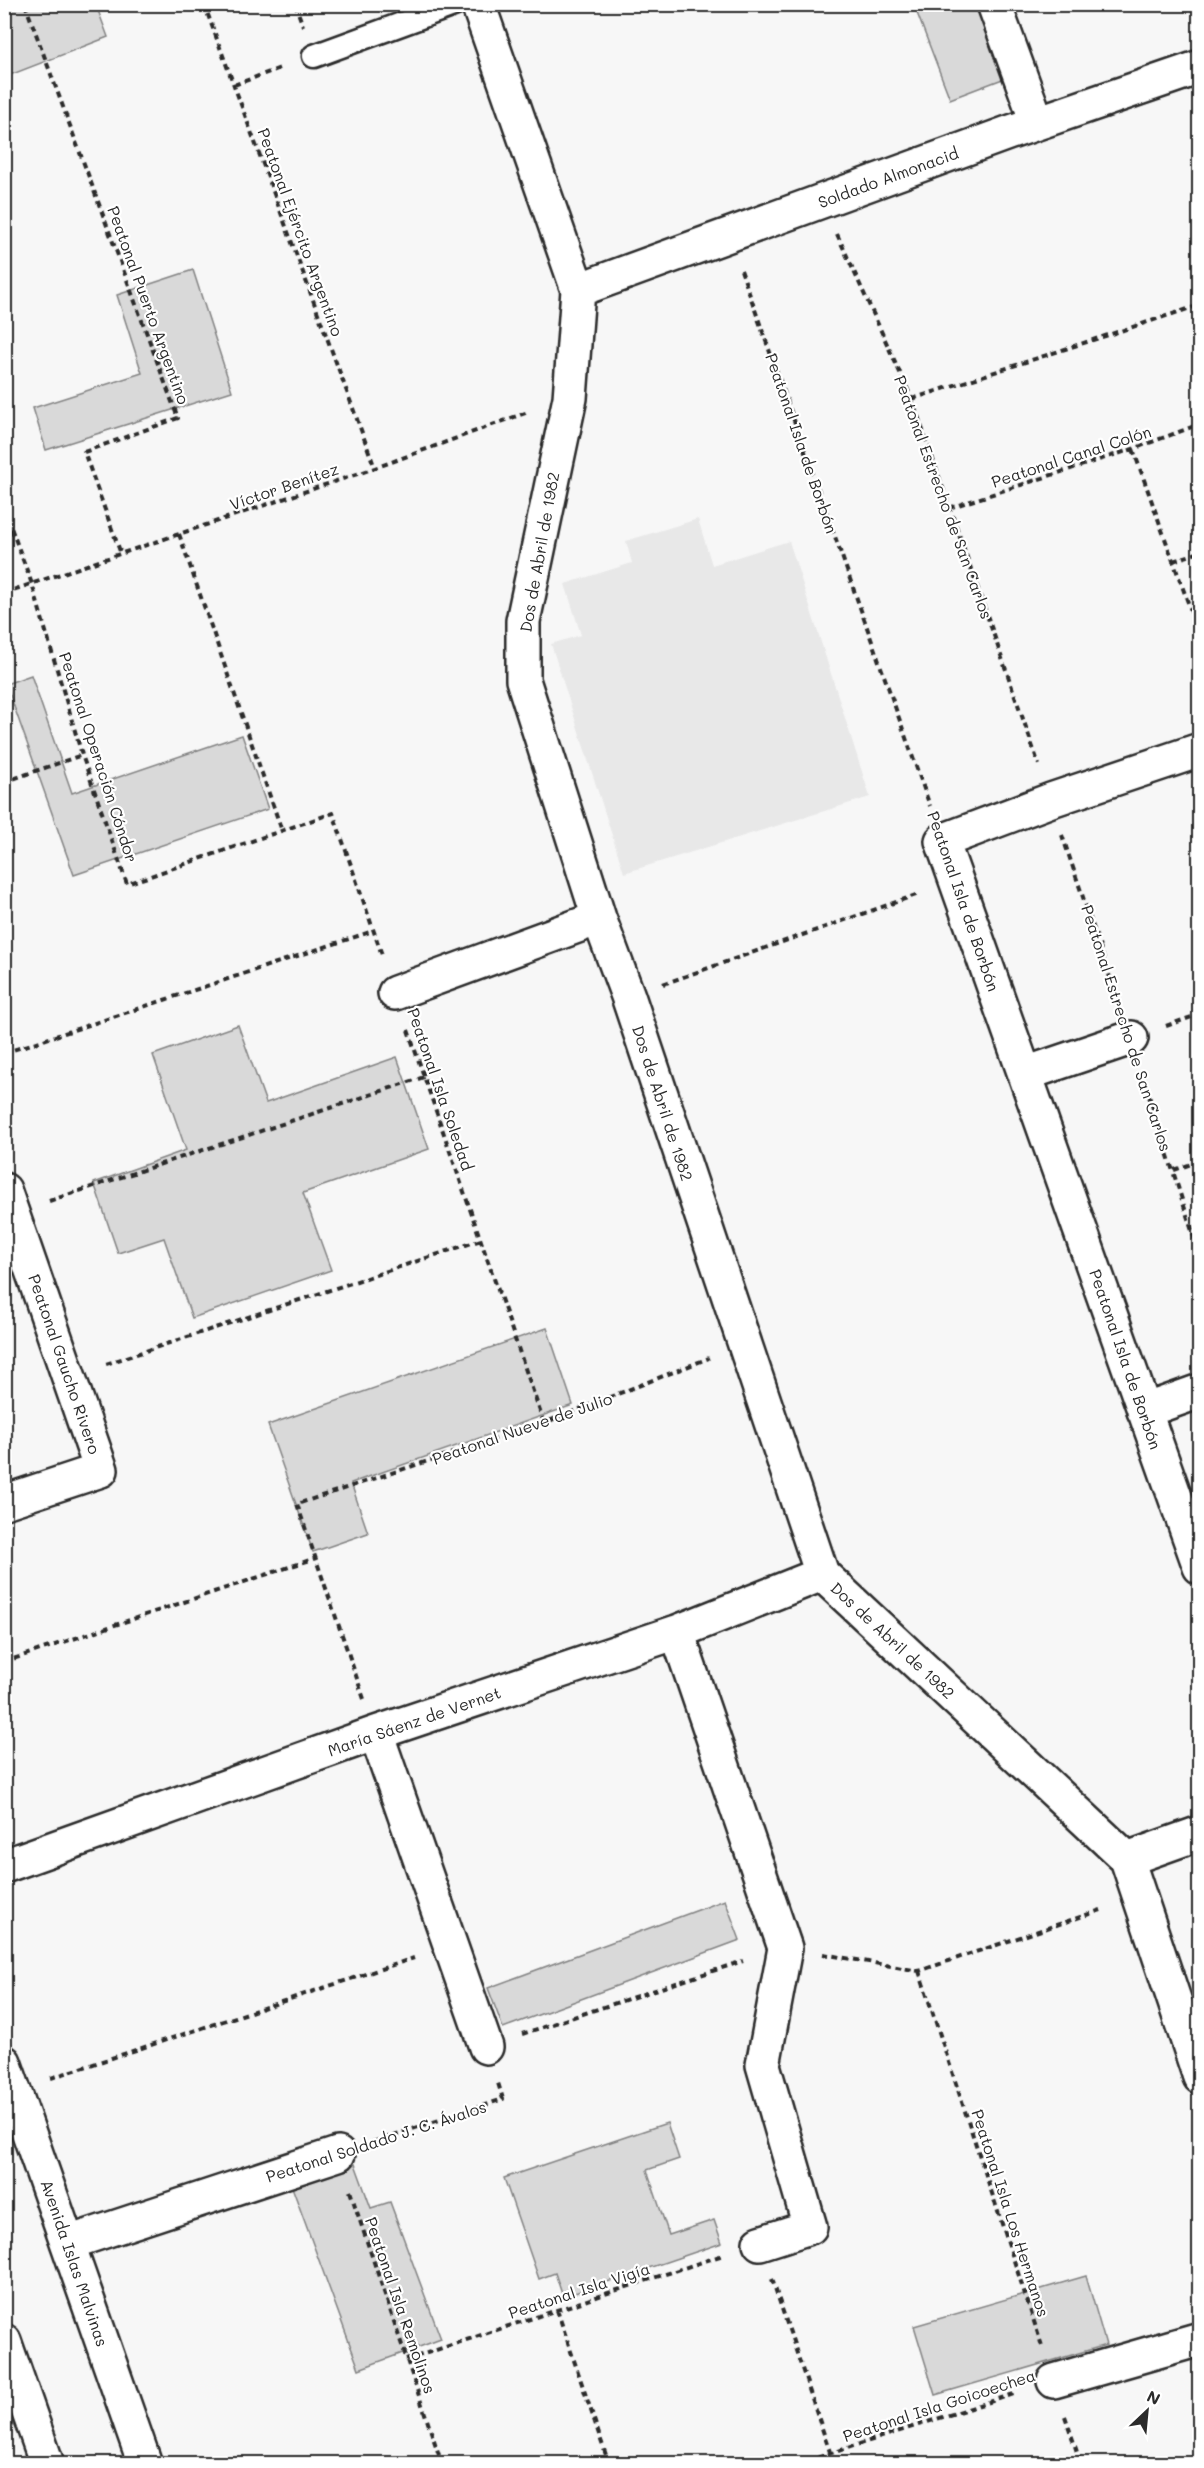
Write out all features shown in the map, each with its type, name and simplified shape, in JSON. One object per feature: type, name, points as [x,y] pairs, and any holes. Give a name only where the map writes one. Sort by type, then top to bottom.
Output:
[{"type":"street","name":"Dos de Abril de 1982","points":[[478,4],[578,290],[570,398],[523,621],[523,680],[598,918],[628,996],[822,1574],[1127,1859],[1200,2077]]},
{"type":"street","points":[[994,4],[1037,122]]},
{"type":"street","name":"Soldado Almonacid","points":[[578,290],[1037,122],[1200,67]]},
{"type":"street","points":[[942,840],[1051,800],[1200,750]]},
{"type":"street","name":"Peatonal Isla de Borbón","points":[[942,840],[1200,1567]]},
{"type":"street","points":[[395,993],[598,918]]},
{"type":"street","points":[[1025,1074],[1131,1038]]},
{"type":"street","name":"Peatonal Gaucho Rivero","points":[[4,1502],[101,1470],[8,1202]]},
{"type":"street","points":[[1144,1411],[1200,1391]]},
{"type":"street","name":"María Sáenz de Vernet","points":[[4,1866],[376,1733],[677,1632],[822,1574]]},
{"type":"street","points":[[677,1632],[785,1948],[763,2065],[810,2227],[760,2243]]},
{"type":"street","points":[[376,1733],[486,2047]]},
{"type":"street","points":[[1127,1859],[1200,1833]]},
{"type":"street","name":"Avenida Islas Malvinas","points":[[9,2076],[145,2463]]},
{"type":"street","name":"Peatonal Soldado J. C. Ávalos","points":[[68,2243],[338,2154]]},
{"type":"street","points":[[1054,2381],[1200,2339]]},
{"type":"street","points":[[4,2341],[47,2463]]},
{"type":"lane","points":[[314,56],[456,4]]},
{"type":"path","name":"Peatonal Puerto Argentino","points":[[25,4],[178,418],[84,452],[121,554]]},
{"type":"path","name":"Peatonal Ejército Argentino","points":[[204,4],[375,468]]},
{"type":"path","points":[[234,85],[314,56]]},
{"type":"path","name":"Peatonal Estrecho de San Carlos","points":[[822,201],[912,399],[1131,1038],[1200,1256]]},
{"type":"path","name":"Peatonal Isla de Borbón","points":[[728,235],[942,840]]},
{"type":"path","points":[[912,399],[1200,305]]},
{"type":"path","name":"Víctor Benítez","points":[[4,593],[375,468],[570,398]]},
{"type":"path","name":"Peatonal Canal Colón","points":[[949,508],[1133,449],[1200,424]]},
{"type":"path","points":[[1133,449],[1200,636]]},
{"type":"path","name":"Peatonal Operación Cóndor","points":[[4,509],[32,584],[82,755],[127,884],[282,831]]},
{"type":"path","points":[[179,534],[282,831]]},
{"type":"path","points":[[1173,561],[1200,552]]},
{"type":"path","points":[[4,782],[82,755]]},
{"type":"path","name":"Peatonal Isla Soledad","points":[[282,831],[333,813],[544,1423]]},
{"type":"path","points":[[628,996],[957,881]]},
{"type":"path","points":[[4,1053],[373,931]]},
{"type":"path","points":[[8,1202],[424,1077]]},
{"type":"path","points":[[1174,1170],[1200,1161]]},
{"type":"path","points":[[69,1376],[481,1240]]},
{"type":"path","name":"Peatonal Nueve de Julio","points":[[316,1558],[297,1504],[544,1423],[744,1344]]},
{"type":"path","points":[[4,1662],[316,1558],[376,1733]]},
{"type":"path","points":[[486,2047],[785,1948],[919,1971],[1141,1896]]},
{"type":"path","points":[[9,2076],[452,1945]]},
{"type":"path","name":"Peatonal Isla Los Hermanos","points":[[919,1971],[1081,2463]]},
{"type":"path","name":"Peatonal Soldado J. C. Ávalos","points":[[338,2154],[503,2099],[486,2047]]},
{"type":"path","name":"Peatonal Isla Remolinos","points":[[338,2154],[442,2463]]},
{"type":"path","points":[[760,2243],[834,2463]]},
{"type":"path","name":"Peatonal Isla Vigía","points":[[406,2360],[760,2243]]},
{"type":"path","points":[[557,2310],[609,2463]]},
{"type":"path","name":"Peatonal Isla Goicoechea","points":[[798,2463],[1054,2381]]},
{"type":"shaded area","points":[[5,4],[96,5],[108,37],[5,77]]},
{"type":"shaded area","points":[[914,5],[986,5],[1013,75],[950,99]]},
{"type":"shaded area","points":[[193,270],[232,391],[46,450],[33,408],[142,373],[117,295]]},
{"type":"shaded area","points":[[698,519],[712,565],[789,541],[870,797],[624,873],[551,644],[581,635],[565,584],[632,563],[626,541]]},
{"type":"shaded area","points":[[31,675],[72,793],[242,735],[268,809],[74,875],[6,684]]},
{"type":"shaded area","points":[[238,1025],[266,1103],[397,1057],[429,1149],[303,1193],[331,1270],[192,1318],[164,1238],[118,1253],[94,1183],[186,1150],[153,1055]]},
{"type":"shaded area","points":[[547,1328],[573,1405],[351,1483],[368,1533],[313,1552],[268,1425]]},
{"type":"shaded area","points":[[725,1900],[740,1940],[503,2028],[488,1988]]},
{"type":"shaded area","points":[[667,2123],[679,2159],[647,2170],[669,2235],[714,2220],[722,2243],[563,2297],[555,2273],[539,2279],[504,2178]]},
{"type":"shaded area","points":[[355,2164],[371,2208],[390,2202],[441,2339],[359,2369],[292,2187]]},
{"type":"shaded area","points":[[1086,2276],[1106,2345],[935,2395],[914,2326]]}]
